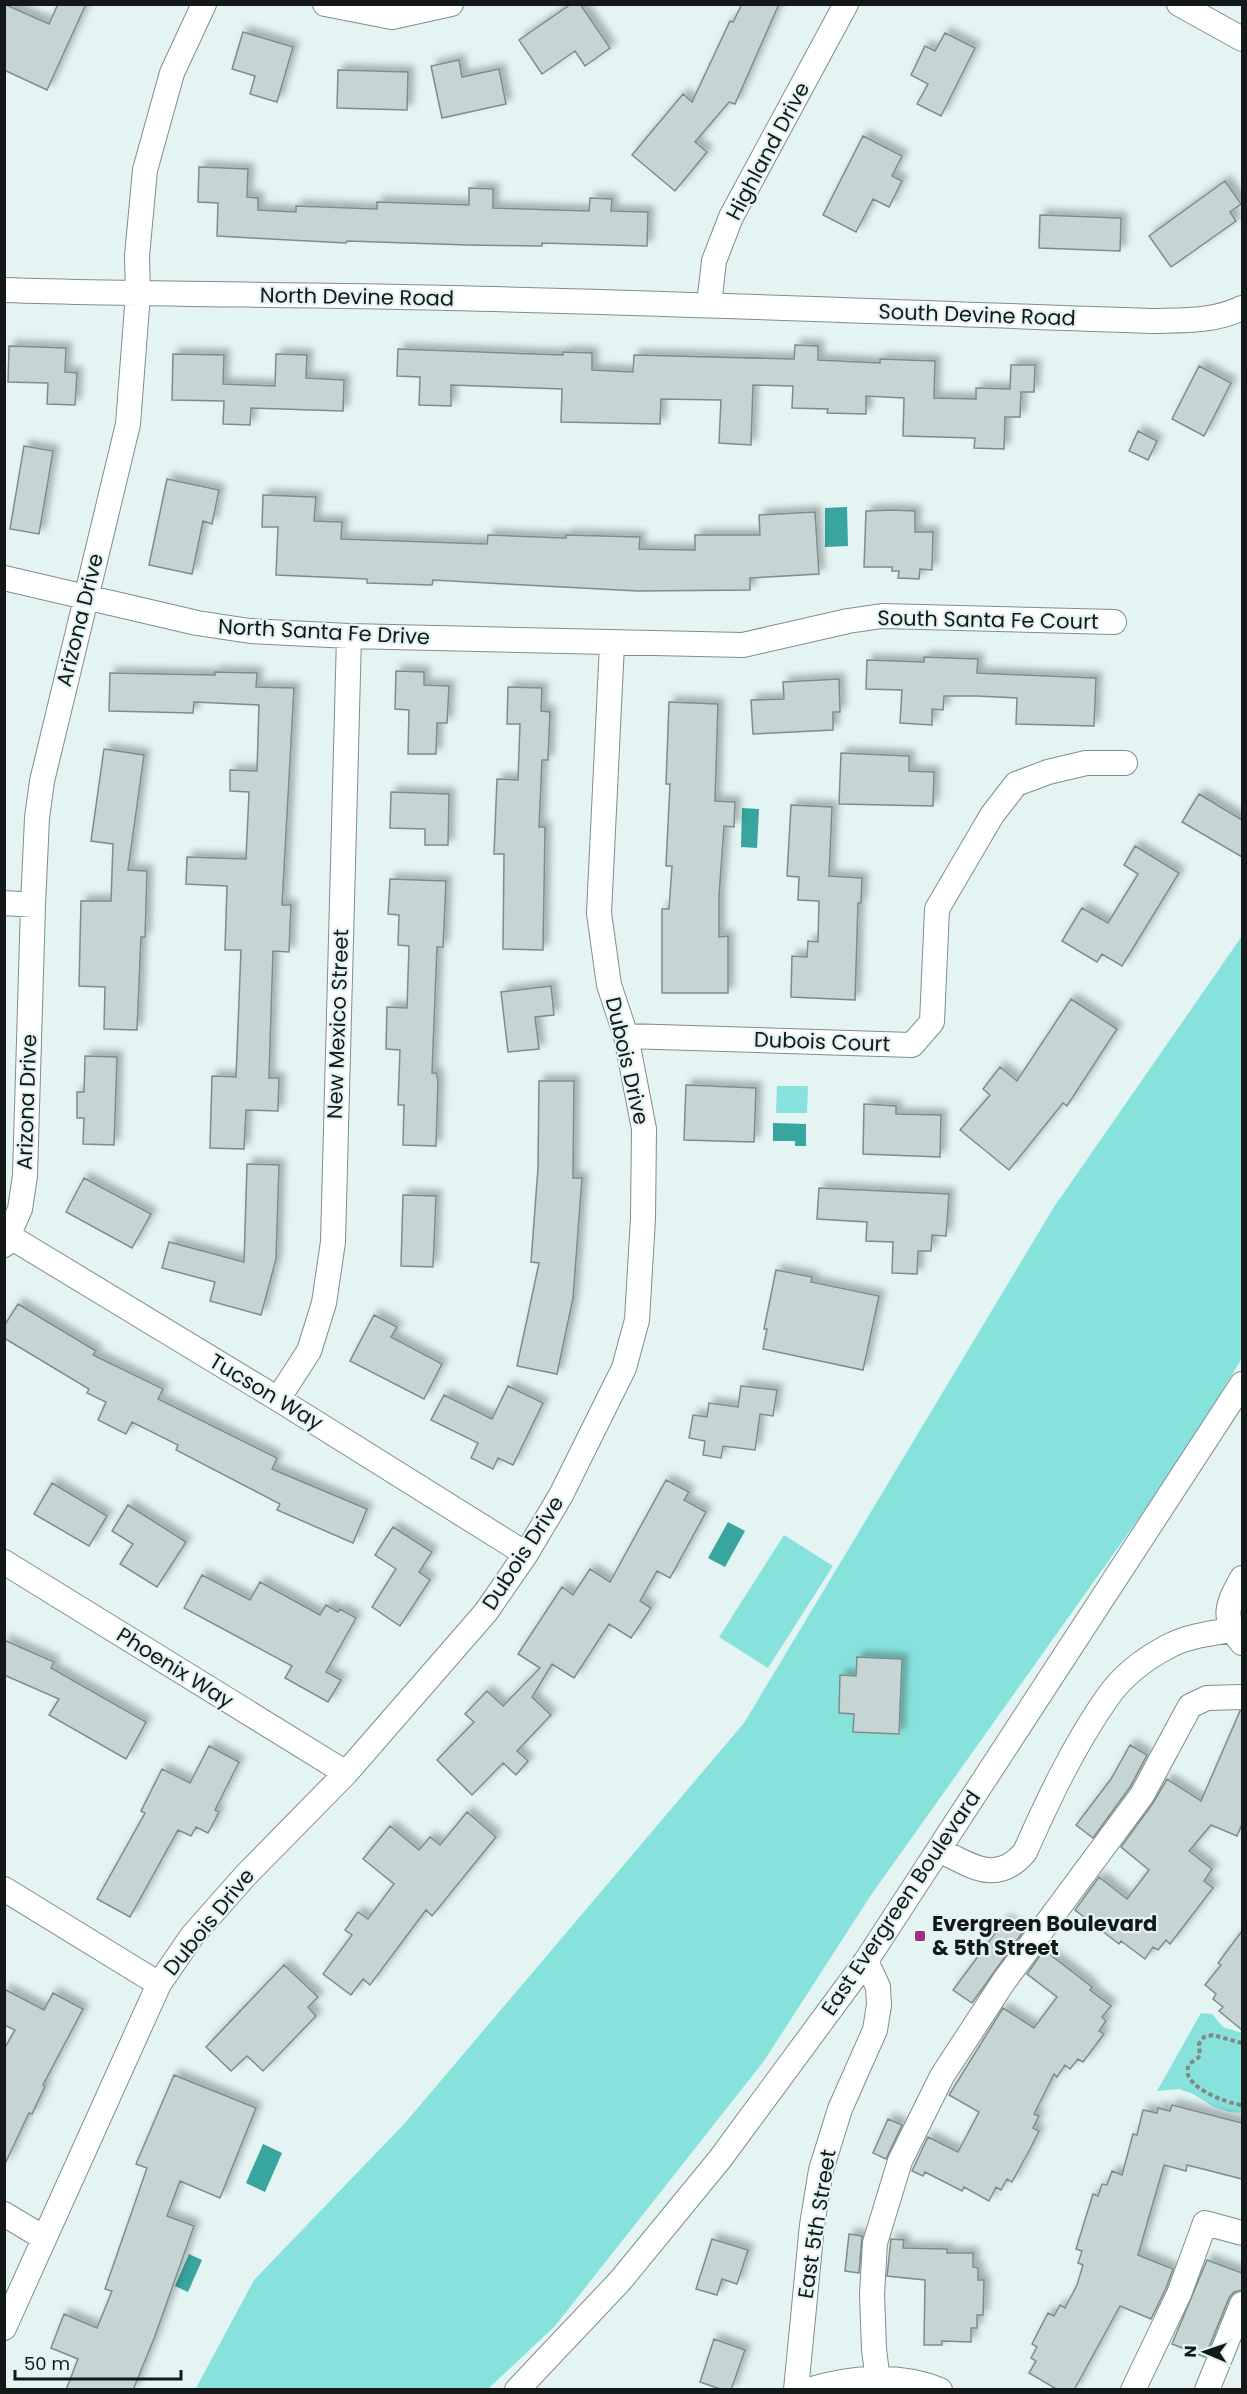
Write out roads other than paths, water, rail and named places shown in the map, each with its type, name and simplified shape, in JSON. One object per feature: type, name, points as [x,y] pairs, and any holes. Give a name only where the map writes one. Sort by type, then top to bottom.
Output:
[{"type":"street","name":"Arizona Drive","points":[[6,1238],[20,1209],[26,1176],[33,905],[37,818],[42,781],[128,424],[138,294],[137,256],[145,170],[172,73],[204,4]]},
{"type":"street","points":[[326,4],[392,17],[452,4]]},
{"type":"street","name":"Highland Drive","points":[[710,304],[714,261],[731,216],[846,4]]},
{"type":"street","points":[[1179,4],[1242,39]]},
{"type":"street","name":"North Devine Road","points":[[4,290],[138,294],[448,297],[710,304]]},
{"type":"street","name":"South Devine Road","points":[[710,304],[1151,321],[1204,320],[1233,313],[1242,308]]},
{"type":"street","name":"North Santa Fe Drive","points":[[4,578],[197,623],[250,632],[612,644]]},
{"type":"street","name":"South Santa Fe Court","points":[[612,644],[743,645],[848,621],[882,616],[1114,622]]},
{"type":"street","name":"New Mexico Street","points":[[278,1399],[309,1351],[324,1303],[333,1242],[349,636]]},
{"type":"street","name":"Dubois Drive","points":[[4,2328],[159,1984],[192,1936],[245,1876],[346,1773],[486,1612],[526,1554],[561,1495],[624,1368],[637,1320],[644,1218],[644,1129],[626,1036],[609,985],[599,914],[612,644]]},
{"type":"street","name":"Dubois Court","points":[[626,1036],[912,1045],[932,1022],[937,909],[992,815],[1016,784],[1048,772],[1086,763],[1125,763]]},
{"type":"street","points":[[4,903],[33,905]]},
{"type":"street","name":"Tucson Way","points":[[6,1238],[278,1399],[526,1554]]},
{"type":"street","name":"East Evergreen Boulevard","points":[[517,2390],[620,2281],[720,2159],[867,1961],[1242,1384]]},
{"type":"street","name":"Phoenix Way","points":[[4,1563],[346,1773]]},
{"type":"street","points":[[1237,1637],[1227,1615],[1242,1578]]},
{"type":"street","points":[[939,1850],[979,1870],[1005,1869],[1016,1862],[1025,1852],[1074,1754],[1107,1697],[1134,1668],[1171,1645],[1209,1634],[1237,1637]]},
{"type":"street","points":[[877,2376],[872,2294],[875,2243],[900,2161],[942,2076],[1004,1981],[1142,1795],[1190,1706],[1207,1698],[1242,1697]]},
{"type":"street","points":[[4,1889],[159,1984]]},
{"type":"street","name":"East 5th Street","points":[[796,2390],[812,2225],[821,2170],[840,2109],[875,2030],[879,2005],[878,1987],[867,1961]]},
{"type":"street","points":[[4,2214],[44,2238]]},
{"type":"street","points":[[1134,2390],[1179,2294],[1205,2223],[1242,2233]]},
{"type":"street","points":[[1207,2390],[1242,2304]]},
{"type":"street","points":[[809,2390],[836,2381],[877,2376],[928,2385],[940,2390]]},
{"type":"place","name":"Evergreen Boulevard & 5th Street","points":[[920,1936]]}]
